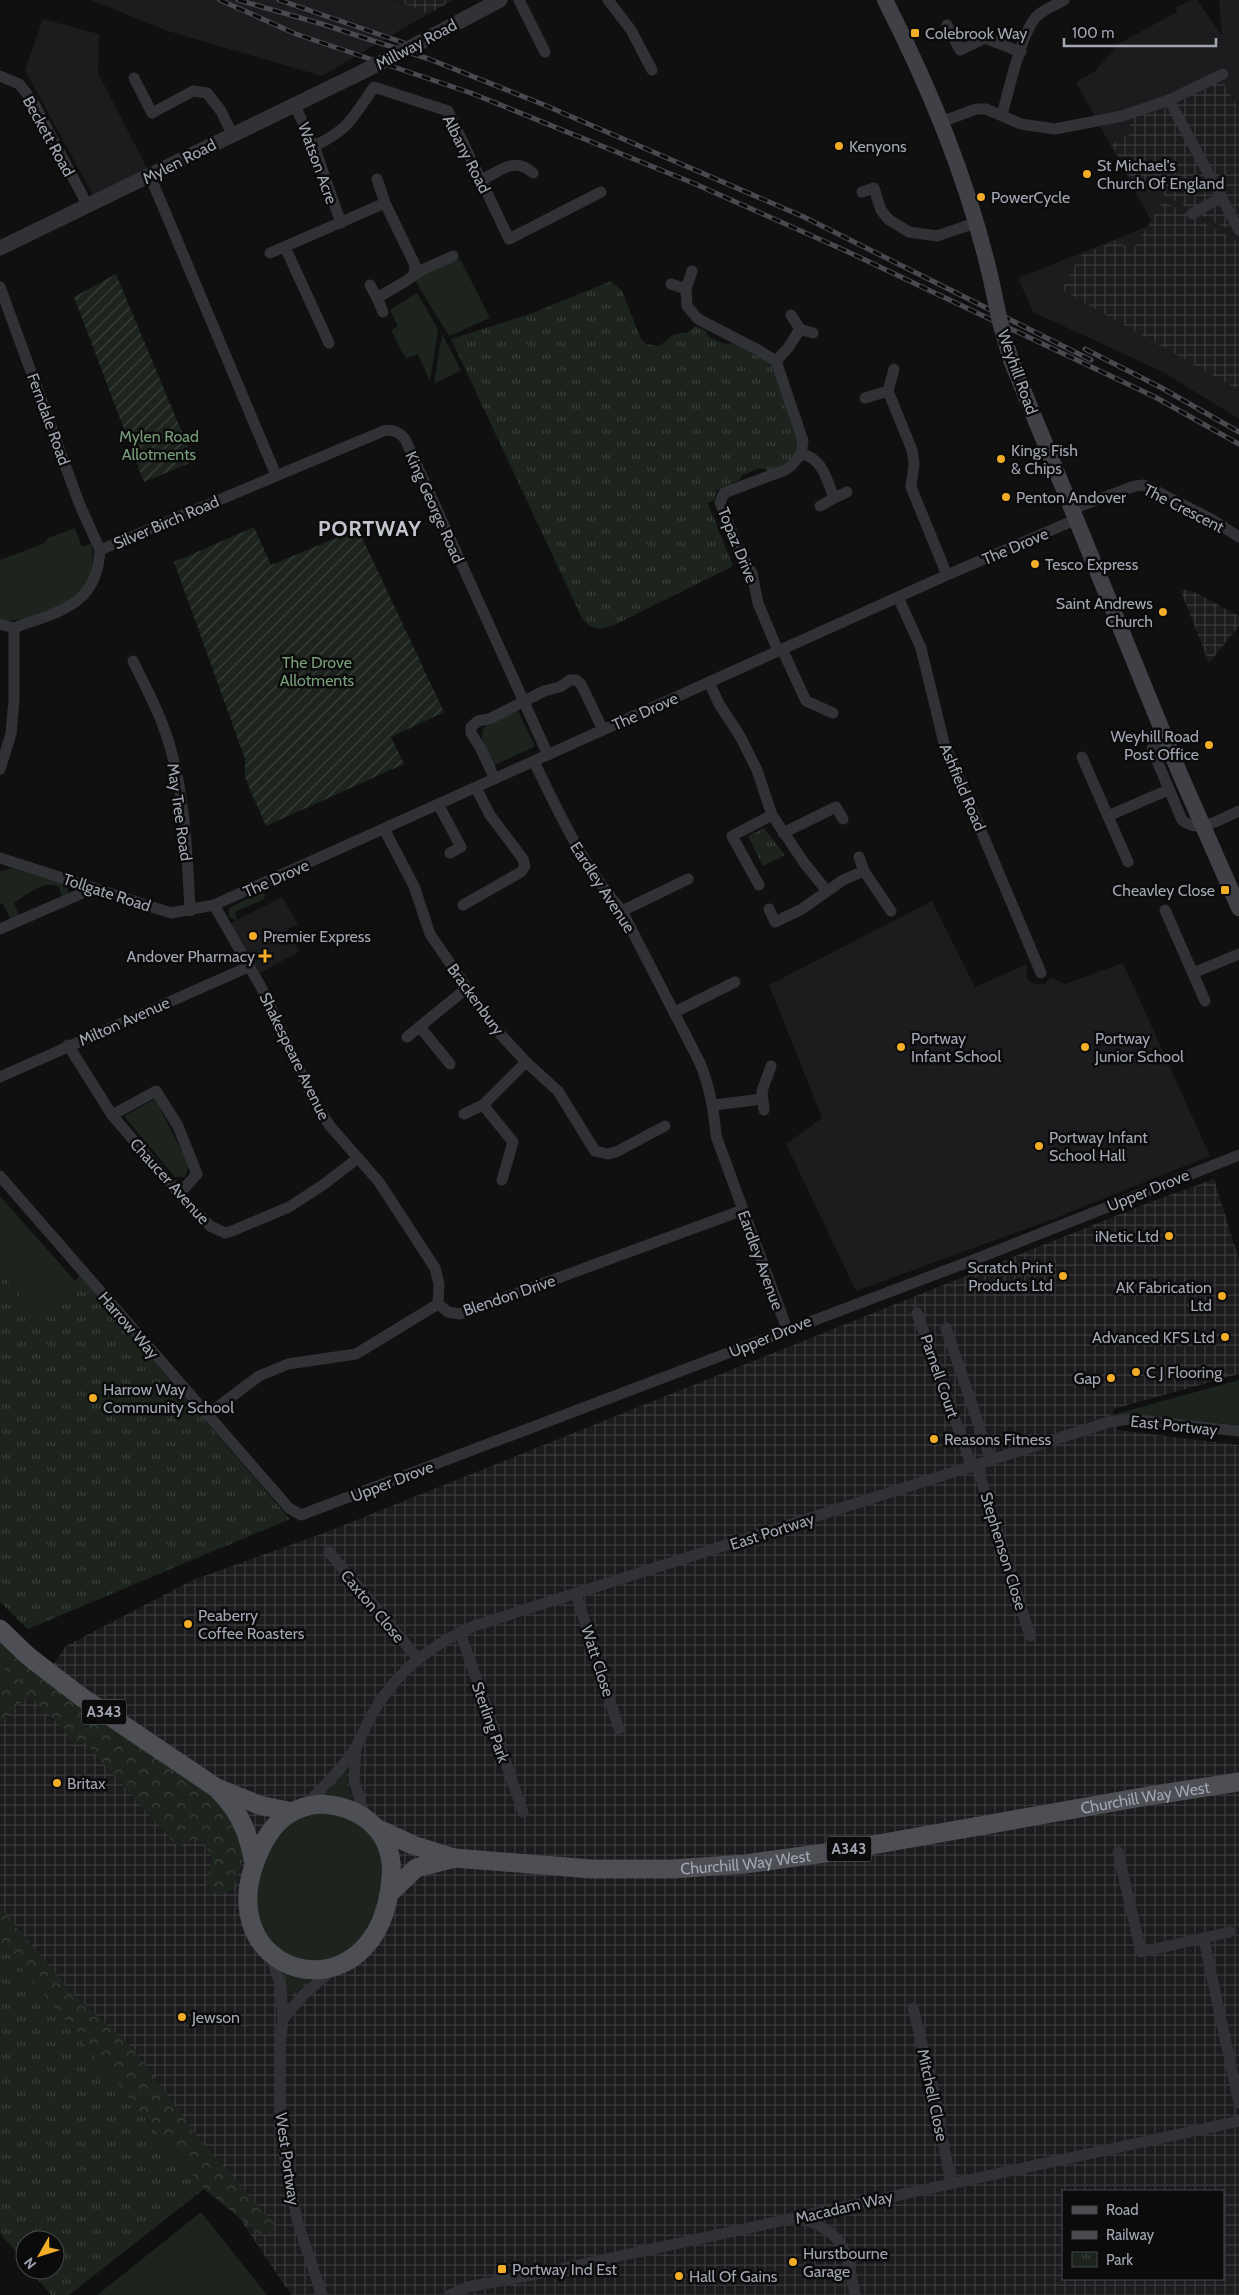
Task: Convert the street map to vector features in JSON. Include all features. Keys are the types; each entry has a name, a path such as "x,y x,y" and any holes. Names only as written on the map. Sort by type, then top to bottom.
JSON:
{"main road":[{"name":"Weyhill Road","path":"885,0 941,122 975,223 1011,360 1166,739 1239,908"},
{"name":"Churchill Way West","path":"0,1629 28,1656 80,1696 215,1787 259,1805 298,1809 333,1805 371,1822 413,1845 455,1858 592,1869 672,1869 746,1864 887,1843 1148,1796 1239,1782"},
{"name":"Churchill Way West","path":"215,1787 232,1805 240,1817 249,1839 254,1864"},
{"name":"Churchill Way West","path":"298,1809 270,1832 254,1864 249,1884 247,1911 256,1937 270,1953 285,1963 305,1969 338,1967 366,1947 378,1927 389,1894 391,1877 390,1856 371,1822"},
{"name":"Churchill Way West","path":"389,1894 416,1868 455,1858"}],"street":[{"name":"Millway Road","path":"358,74 500,0"},
{"path":"519,0 545,52"},
{"path":"608,0 630,30 652,70"},
{"path":"1002,115 1020,52 1032,22 1038,15 1068,0"},
{"path":"947,25 958,56 985,38 1020,52"},
{"name":"Mylen Road","path":"0,248 358,74"},
{"path":"941,122 976,109 986,109 1029,126 1056,129 1122,116 1169,100 1222,74"},
{"name":"Beckett Road","path":"0,76 19,84 32,100 88,206"},
{"path":"134,78 152,113 193,91 207,93 221,111 232,134"},
{"name":"Albany Road","path":"314,146 335,137 348,125 374,87 448,111 481,180 504,241 601,192"},
{"path":"1169,100 1239,230"},
{"name":"Watson Acre","path":"294,104 314,146 341,223"},
{"path":"481,180 514,164 526,167 533,174"},
{"path":"150,176 276,475"},
{"path":"377,179 414,265 414,274"},
{"path":"862,192 874,188 881,210 888,219 909,232 936,236 975,223"},
{"path":"1192,214 1222,196"},
{"name":"Watson Acre","path":"270,253 386,203"},
{"path":"285,246 329,343"},
{"path":"377,298 406,281 414,274 453,256"},
{"path":"692,271 686,289 687,306 698,319 776,361 803,441 801,454 809,455 816,460 834,498"},
{"path":"671,284 686,289"},
{"path":"370,285 383,312"},
{"name":"Ferndale Road","path":"0,287 80,503 100,550"},
{"path":"791,315 800,328 813,333"},
{"path":"776,361 788,348 800,328"},
{"path":"894,369 888,391 912,450 914,464 911,487 947,575"},
{"path":"866,398 888,391"},
{"name":"King George Road","path":"238,491 386,430 402,435 548,755"},
{"name":"Topaz Drive","path":"780,650 758,603 752,573 740,553 720,502 724,494 785,470 801,454"},
{"name":"The Crescent","path":"1074,514 1135,486 1144,485 1239,537"},
{"name":"Silver Birch Road","path":"14,628 69,606 84,595 90,588 97,571 100,550 238,491"},
{"path":"820,506 847,492"},
{"name":"The Drove","path":"214,905 947,575 1074,514"},
{"name":"Ashfield Road","path":"898,597 921,648 944,743 1040,973"},
{"path":"0,624 14,628 14,700 10,734 0,768"},
{"path":"780,650 806,701 832,713"},
{"name":"May Tree Road","path":"133,661 162,723 180,787 190,911"},
{"path":"494,779 480,746 471,733 470,727 478,721 489,719 544,692 555,689 570,680 576,680 581,684 603,730"},
{"path":"709,682 719,704 740,736 757,770 772,815 783,833 827,890"},
{"path":"1166,739 1153,746 1152,749 1182,820 1191,827 1203,827 1239,811"},
{"path":"1082,756 1128,862"},
{"name":"Eardley Avenue","path":"534,762 574,843 604,890 622,911 675,1012 709,1085 714,1105 716,1136 786,1329"},
{"path":"463,905 521,872 525,866 524,860 490,815 476,788"},
{"path":"1108,816 1168,790"},
{"path":"438,804 460,847 450,853"},
{"path":"783,833 839,804 843,819"},
{"path":"759,885 732,836 772,815"},
{"name":"Brackenbury","path":"384,829 414,886 430,934 493,1026 526,1062 558,1091 595,1151 608,1154 616,1152 665,1126"},
{"path":"859,857 864,871 891,910"},
{"name":"Tollgate Road","path":"0,858 171,913 190,911 214,905"},
{"path":"769,909 777,925 843,880 864,871"},
{"path":"622,911 688,879"},
{"path":"70,900 72,881"},
{"path":"0,929 94,888"},
{"name":"Shakespeare Avenue","path":"214,905 261,987 314,1101 330,1126 379,1182 435,1268 439,1284 438,1304"},
{"path":"1165,910 1205,1001"},
{"path":"1193,973 1239,954"},
{"name":"Milton Avenue","path":"0,1077 68,1045 248,967"},
{"path":"675,1012 735,982"},
{"path":"407,1037 467,988"},
{"path":"420,1026 450,1064"},
{"name":"Chaucer Avenue","path":"68,1045 112,1115 179,1194 210,1226 224,1233 289,1207 323,1186 358,1158"},
{"path":"464,1114 483,1105 526,1062"},
{"path":"714,1105 763,1105 762,1091 771,1066"},
{"path":"112,1115 156,1091 178,1126 197,1174 179,1194"},
{"path":"483,1105 513,1142 502,1180"},
{"name":"Upper Drove","path":"301,1515 786,1329 976,1259 1239,1155"},
{"name":"Harrow Way","path":"0,1176 289,1508 301,1515"},
{"name":"Blendon Drive","path":"207,1415 258,1376 288,1364 356,1354 438,1304 448,1312 460,1314 743,1210"},
{"name":"Parnell Court","path":"918,1314 974,1467"},
{"path":"946,1328 991,1461"},
{"name":"East Portway","path":"298,1809 332,1778 357,1745 384,1696 418,1659 436,1644 460,1632 1120,1420 1130,1419 1239,1431"},
{"name":"Stephenson Close","path":"974,1467 1030,1636"},
{"name":"Caxton Close","path":"329,1552 418,1659"},
{"name":"Watt Close","path":"576,1594 619,1729"},
{"name":"Sterling Park","path":"460,1632 523,1812"},
{"path":"357,1745 354,1780 371,1822"},
{"path":"1118,1852 1141,1952 1204,1940 1230,1932"},
{"path":"1204,1940 1239,2103"},
{"name":"West Portway","path":"270,1953 281,1987 283,2018 279,2065 285,2162 298,2223 322,2295"},
{"path":"283,2018 300,1998 338,1967"},
{"name":"Mitchell Close","path":"913,2008 932,2084 951,2183"},
{"name":"Macadam Way","path":"450,2295 468,2287 537,2274 1239,2121"},
{"path":"796,2217 825,2227 840,2240 846,2255 855,2295"}],"shaded area":[{"path":"91,0 393,0 428,14 322,76 168,31"},
{"path":"395,0 453,0 428,14"},
{"path":"1192,0 1197,0 1222,36 1219,0 1239,0 1239,419 1163,372 1033,312 1018,278 1153,224 1076,82 1095,71 1120,43 1177,12 1176,7"},
{"path":"43,19 99,34 98,73 150,174 95,199 25,70"},
{"path":"1221,79 1239,109 1239,236 1128,175 1112,144 1134,132 1127,119 1172,106"},
{"path":"1163,201 1239,242 1239,390 1062,290 1080,256 1116,241 1133,250"},
{"path":"1180,589 1192,591 1239,616 1239,626 1209,663"},
{"path":"282,897 298,925 287,929 300,951 260,973 229,924"},
{"name":"Portway Infant School","path":"932,901 975,987 1027,964 1027,979 1031,983 1045,984 1050,977 1065,984 1123,963 1210,1156 1053,1219 856,1291 786,1144 822,1118 769,985"},
{"path":"1214,1179 1239,1260 1239,1374 1113,1409 1117,1430 1239,1445 1239,2295 291,2295 200,2159 0,1921 0,1715 39,1686 66,1646 193,1580 324,1533 1148,1203"}],"green space":[{"path":"460,259 490,318 449,336 416,282 422,274"},
{"name":"Mylen Road Allotments","path":"116,274 194,461 144,482 74,297"},
{"path":"611,281 622,291 641,339 646,344 658,346 673,335 686,333 696,326 706,331 709,337 725,344 732,343 767,361 776,372 799,438 797,452 789,463 769,471 760,468 741,476 740,480 717,490 714,500 708,503 733,566 614,625 595,628 584,621 581,616 451,339 530,314"},
{"path":"417,293 438,329 430,381 418,354 406,359 391,330 398,326 390,310"},
{"path":"442,334 461,370 434,384"},
{"name":"The Drove Allotments","path":"254,527 271,565 358,529 444,712 391,737 404,764 266,826 245,778 245,759 174,562"},
{"path":"75,528 82,547 91,544 93,553 91,570 85,586 66,603 26,618 16,620 0,619 0,560 45,543 48,538"},
{"path":"517,709 534,747 492,766 483,742 483,729 487,724"},
{"path":"764,828 785,855 763,866 748,836"},
{"path":"13,868 64,884 68,889 68,896 63,900 59,887 54,885 42,886 14,903 20,918 12,922 3,904 0,904 0,871"},
{"path":"261,892 265,894 263,900 235,912 236,920 229,917 229,908"},
{"path":"155,1099 189,1165 185,1177 175,1177 124,1116"},
{"path":"0,1196 75,1281 37,1315 0,1272"},
{"name":"Harrow Way Community School","path":"0,1272 37,1315 80,1276 290,1519 28,1629 0,1602"},
{"path":"1239,1380 1239,1425 1138,1415 1090,1421"},
{"path":"0,1639 17,1656 0,1675"},
{"path":"17,1656 174,1768 225,1807 241,1835 243,1859 233,1889 222,1894 212,1892 206,1884 212,1857 205,1845 195,1838 178,1847 82,1740 75,1745 48,1712 45,1714 31,1696 19,1704 0,1724 0,1675"},
{"path":"345,1769 348,1770 346,1782 353,1802 323,1796 337,1782"},
{"path":"323,1810 362,1823 382,1852 385,1865 374,1913 362,1939 332,1960 302,1962 269,1943 253,1904 266,1851 293,1819"},
{"path":"0,1907 71,1992 132,2047 199,2138 274,2224 274,2234 261,2235 204,2189 0,1942"},
{"path":"0,1942 204,2189 69,2295 51,2295 38,2280 65,2280 65,2230 15,2230 15,2251 0,2233"},
{"path":"282,1968 314,1976 289,1997 286,1978"},
{"path":"201,2212 267,2295 97,2295 111,2284"}],"railway":[{"path":"220,0 296,34 471,93 693,183 844,250 1155,397 1239,444"},
{"path":"238,0 322,24 429,59 542,104 804,217 1091,360"},
{"path":"279,0 413,46"},
{"path":"1085,349 1160,387 1239,432"}],"place":[{"name":"Colebrook Way","path":"915,33"},
{"name":"Kenyons","path":"839,146"},
{"name":"St Michael's Church Of England","path":"1087,174"},
{"name":"PowerCycle","path":"981,197"},
{"name":"Kings Fish & Chips","path":"1001,459"},
{"name":"Penton Andover","path":"1006,497"},
{"name":"Tesco Express","path":"1035,564"},
{"name":"Saint Andrews Church","path":"1163,612"},
{"name":"Weyhill Road Post Office","path":"1209,745"},
{"name":"Cheavley Close","path":"1225,890"},
{"name":"Premier Express","path":"253,936"},
{"name":"Andover Pharmacy","path":"265,956"},
{"name":"Portway Infant School","path":"901,1047"},
{"name":"Portway Junior School","path":"1085,1047"},
{"name":"Portway Infant School Hall","path":"1039,1146"},
{"name":"iNetic Ltd","path":"1169,1236"},
{"name":"Scratch Print Products Ltd","path":"1063,1276"},
{"name":"AK Fabrication Ltd","path":"1222,1296"},
{"name":"Advanced KFS Ltd","path":"1225,1337"},
{"name":"C J Flooring","path":"1136,1372"},
{"name":"Gap","path":"1111,1378"},
{"name":"Harrow Way Community School","path":"93,1398"},
{"name":"Reasons Fitness","path":"934,1439"},
{"name":"Peaberry Coffee Roasters","path":"188,1624"},
{"name":"Britax","path":"57,1783"},
{"name":"Jewson","path":"182,2017"},
{"name":"Hurstbourne Garage","path":"793,2262"},
{"name":"Portway Ind Est","path":"502,2269"},
{"name":"Hall Of Gains","path":"679,2276"}],"district":[{"name":"PORTWAY","path":"370,529"}]}
